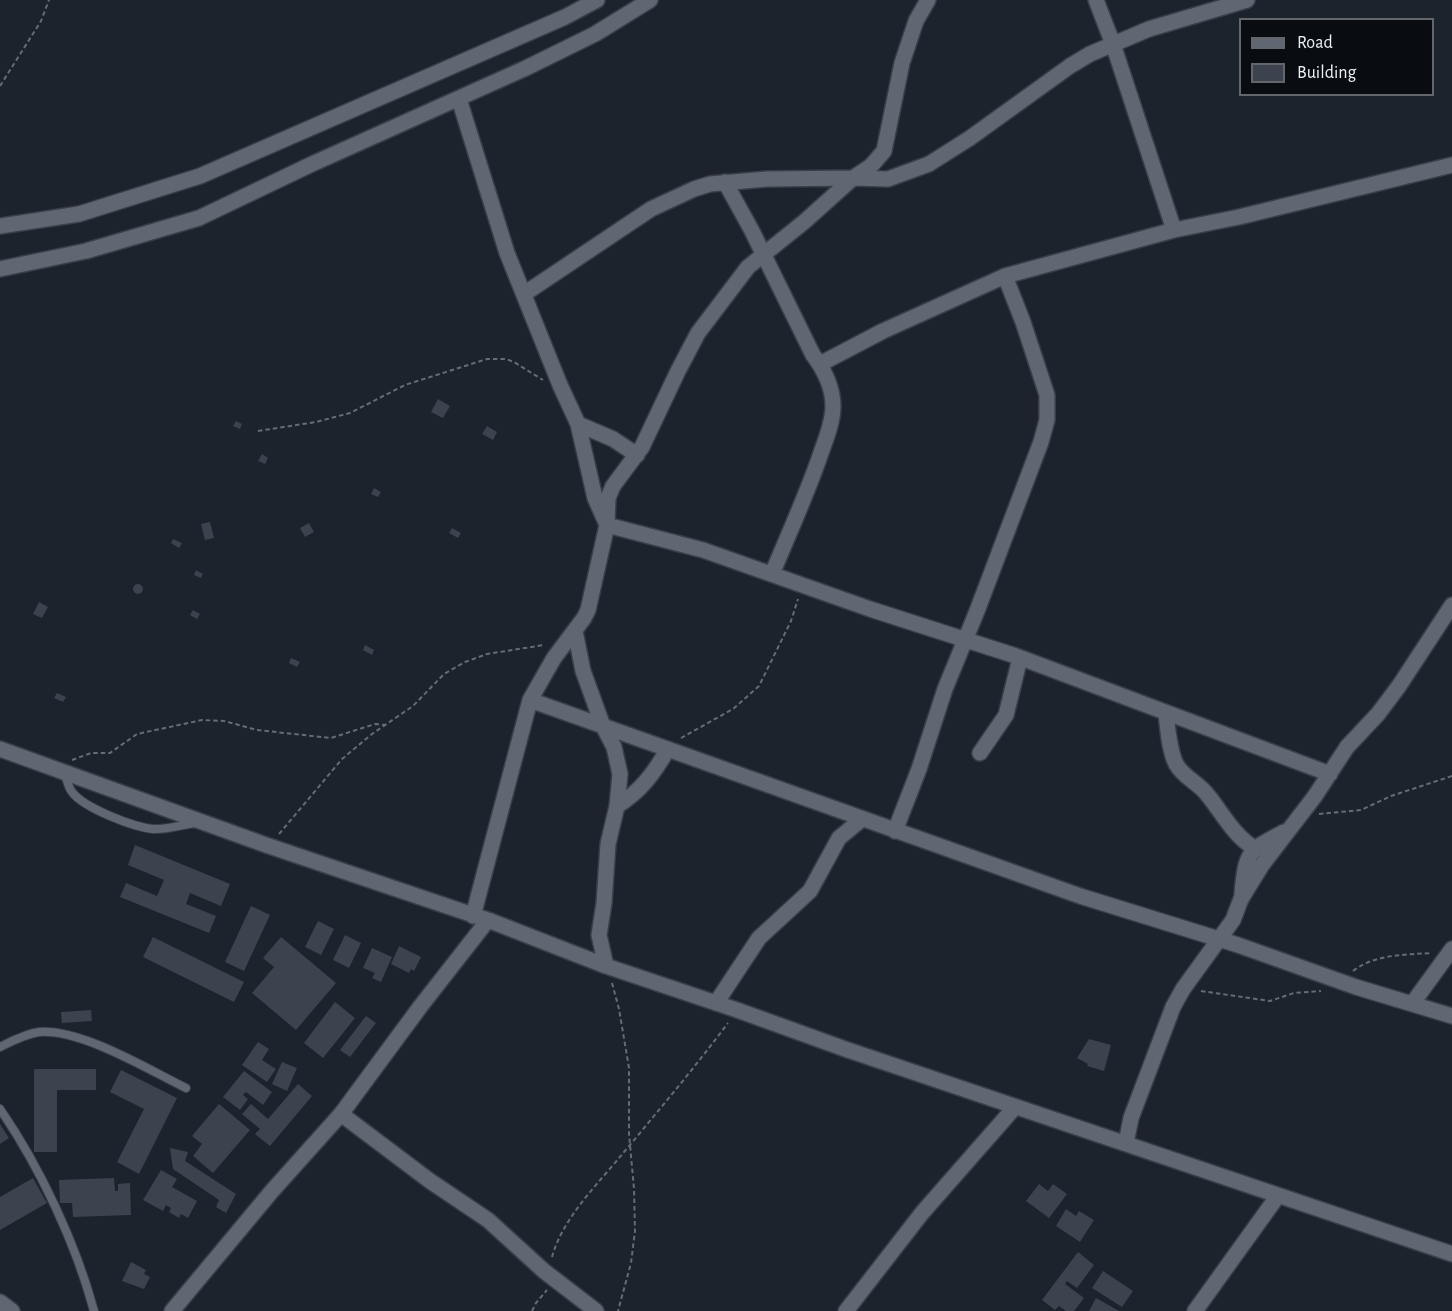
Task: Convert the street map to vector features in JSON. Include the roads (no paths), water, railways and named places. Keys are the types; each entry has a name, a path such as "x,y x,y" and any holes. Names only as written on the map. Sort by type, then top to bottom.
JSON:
{"street":[{"path":"0,226 79,214 200,176 565,17 597,0"},
{"path":"0,269 86,251 199,218 595,34 650,0"},
{"path":"172,1311 272,1191 341,1114 420,1007 481,918 530,700 554,658 584,618 591,601 607,525 608,498 651,431 698,333 748,267 853,178 871,166 884,150 903,63 916,21 928,0"},
{"path":"1096,0 1113,44 1174,230"},
{"path":"524,294 651,209 694,189 725,182 767,179 888,179 912,172 940,159 1090,54 1149,29 1247,0"},
{"path":"459,99 507,253 578,424 595,498 607,525"},
{"path":"820,364 884,331 1005,276 1174,230 1239,217 1452,165"},
{"path":"725,182 813,355 820,364 832,395 831,425 817,466 772,574"},
{"path":"895,831 919,769 945,689 983,595 1041,442 1047,420 1047,395 1005,276"},
{"path":"578,424 613,439 637,455"},
{"path":"607,525 703,550 1020,658 1330,774"},
{"path":"1241,898 1347,747 1378,714 1399,686 1452,605"},
{"path":"571,637 618,762 620,792 608,844 604,903 599,935 606,966"},
{"path":"980,753 1006,715 1020,658"},
{"path":"530,700 1069,893 1238,945 1342,982 1452,1016"},
{"path":"1166,714 1168,733 1177,764 1185,775 1206,792 1229,826 1254,848"},
{"path":"0,749 202,823 481,918 606,966 1126,1143 1277,1197 1358,1221 1452,1254"},
{"path":"617,806 637,793 648,781 668,749"},
{"path":"716,1003 759,938 810,891 839,838 862,819"},
{"path":"1126,1143 1135,1108 1173,1007 1183,989 1233,920 1241,898 1247,860 1254,848 1287,831"},
{"path":"1412,1004 1451,951"},
{"path":"846,1311 922,1213 1016,1107"},
{"path":"341,1114 488,1221 596,1311"},
{"path":"1195,1311 1277,1197"},
{"path":"0,1302 12,1311"}],"lane":[{"path":"62,773 78,798 131,824 154,829 202,823"},
{"path":"0,1047 39,1032 84,1038 186,1088"},
{"path":"0,1109 41,1180 68,1236 94,1311"}]}
